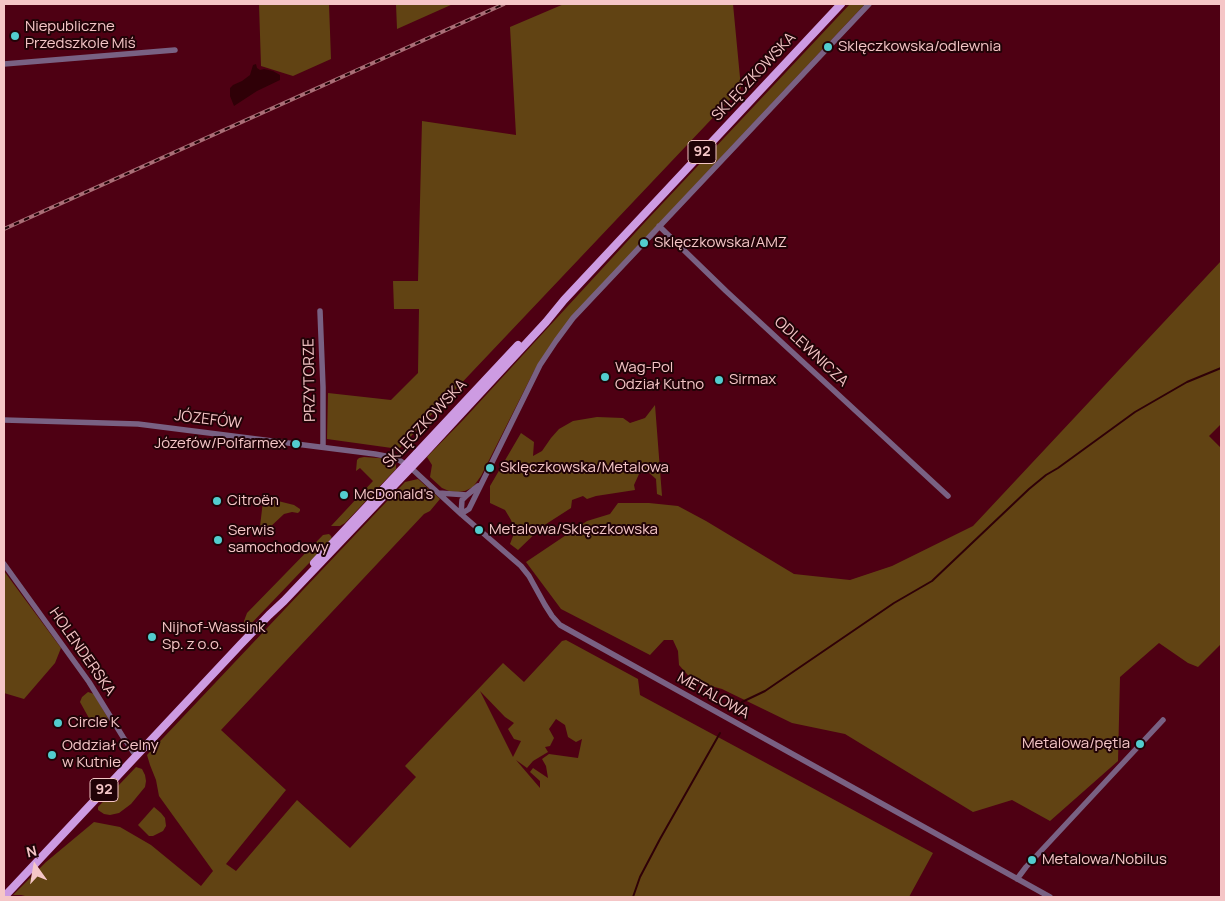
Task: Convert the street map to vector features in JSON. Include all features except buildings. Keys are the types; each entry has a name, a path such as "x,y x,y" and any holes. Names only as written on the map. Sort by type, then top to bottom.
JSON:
{"main road":[{"name":"SKLĘCZKOWSKA","path":"4,897 284,601 536,326 564,300 841,4"}],"street":[{"path":"461,514 469,509 540,365 574,318 870,4"},
{"path":"4,64 175,50"},
{"name":"ODLEWNICZA","path":"659,226 726,291 948,496"},
{"name":"PRZYTORZE","path":"320,311 323,447"},
{"name":"JÓZEFÓW","path":"5,420 138,424 375,454 396,458 408,466"},
{"name":"METALOWA","path":"408,466 521,566 529,576 552,616 560,625 1050,897"},
{"path":"461,514 462,500 480,486"},
{"path":"438,493 467,495"},
{"name":"HOLENDERSKA","path":"4,564 89,682 136,756"},
{"path":"1017,879 1026,866 1163,720"}],"shaded area":[{"path":"259,4 329,4 331,59 293,76 261,66"},
{"path":"396,4 453,4 397,29"},
{"path":"564,4 733,4 741,88 399,449 327,439 328,393 391,400 418,373 419,309 394,309 393,281 418,281 422,121 516,135 510,27"},
{"path":"850,4 865,4 571,317 534,371 481,476 473,487 458,492 442,488 430,477 432,465 427,457"},
{"path":"256,64 260,70 273,71 280,75 280,80 257,91 234,106 230,96 230,88 250,75 253,65"},
{"path":"1221,261 1221,424 1209,436 1221,448 1221,644 1198,667 1188,663 1159,643 1120,677 1118,761 1050,821 1012,800 973,812 845,734 792,723 722,689 693,681 679,665 678,651 673,640 664,640 650,655 561,609 526,562 587,521 610,514 618,503 649,503 678,506 794,574 850,580 892,566 973,526"},
{"path":"655,405 662,496 657,494 656,479 647,471 639,474 634,485 635,490 587,499 583,496 572,500 571,508 543,526 518,550 510,544 515,531 505,510 490,503 490,486 521,433 534,442 533,456 542,451 559,429 573,421 597,417 623,418 630,423 645,418"},
{"path":"364,457 392,459 396,469 345,523 340,526 331,526 373,481 360,468 356,471 357,460"},
{"path":"418,479 440,499 221,730 286,790 226,864 236,871 297,800 350,848 416,777 405,766 503,663 524,682 562,641 566,640 638,679 640,695 933,853 909,897 29,897 13,895 46,862 94,822 120,827 151,845 201,886 213,871 159,796 156,780 147,755 405,482","holes":["480,691 505,717 514,723 508,729 514,739 521,741 513,757","556,719 565,725 568,737 576,742 582,739 578,758 549,754 542,759 546,766 548,778 533,768 530,772 540,781 540,788 516,760 527,768 533,761 548,752 545,747 550,746 554,738 549,729"]},
{"path":"262,497 294,505 300,511 298,513 284,514 263,536 259,535 263,501 259,500"},
{"path":"329,534 332,539 248,627 245,626 244,621 247,613 323,535"},
{"path":"4,571 61,648 55,663 24,699 4,693"},
{"path":"88,692 94,694 109,720 108,724 96,724 90,720 80,702 82,697"},
{"path":"136,767 142,769 146,781 145,787 131,804 119,813 110,815 98,810 98,807"},
{"path":"154,807 165,818 166,826 163,831 149,836 138,825"}],"waterway":[{"path":"734,708 765,691 894,603 932,581 1029,489 1135,412 1187,382 1221,368"},
{"path":"633,897 640,877 660,839 720,733"}],"railway":[{"path":"4,229 504,4"}],"place":[{"name":"Niepubliczne Przedszkole Miś","path":"15,36"},
{"name":"Sklęczkowska/odlewnia","path":"828,47"},
{"name":"Sklęczkowska/AMZ","path":"644,243"},
{"name":"Wag-Pol Odział Kutno","path":"605,377"},
{"name":"Sirmax","path":"719,380"},
{"name":"Józefów/Polfarmex","path":"296,444"},
{"name":"Sklęczkowska/Metalowa","path":"490,468"},
{"name":"McDonald's","path":"344,495"},
{"name":"Citroën","path":"217,501"},
{"name":"Metalowa/Sklęczkowska","path":"479,530"},
{"name":"Serwis samochodowy","path":"218,540"},
{"name":"Nijhof-Wassink Sp. z o.o.","path":"152,637"},
{"name":"Circle K","path":"58,723"},
{"name":"Metalowa/pętla","path":"1140,744"},
{"name":"Oddział Celny w Kutnie","path":"52,755"},
{"name":"Metalowa/Nobilus","path":"1032,860"}]}
